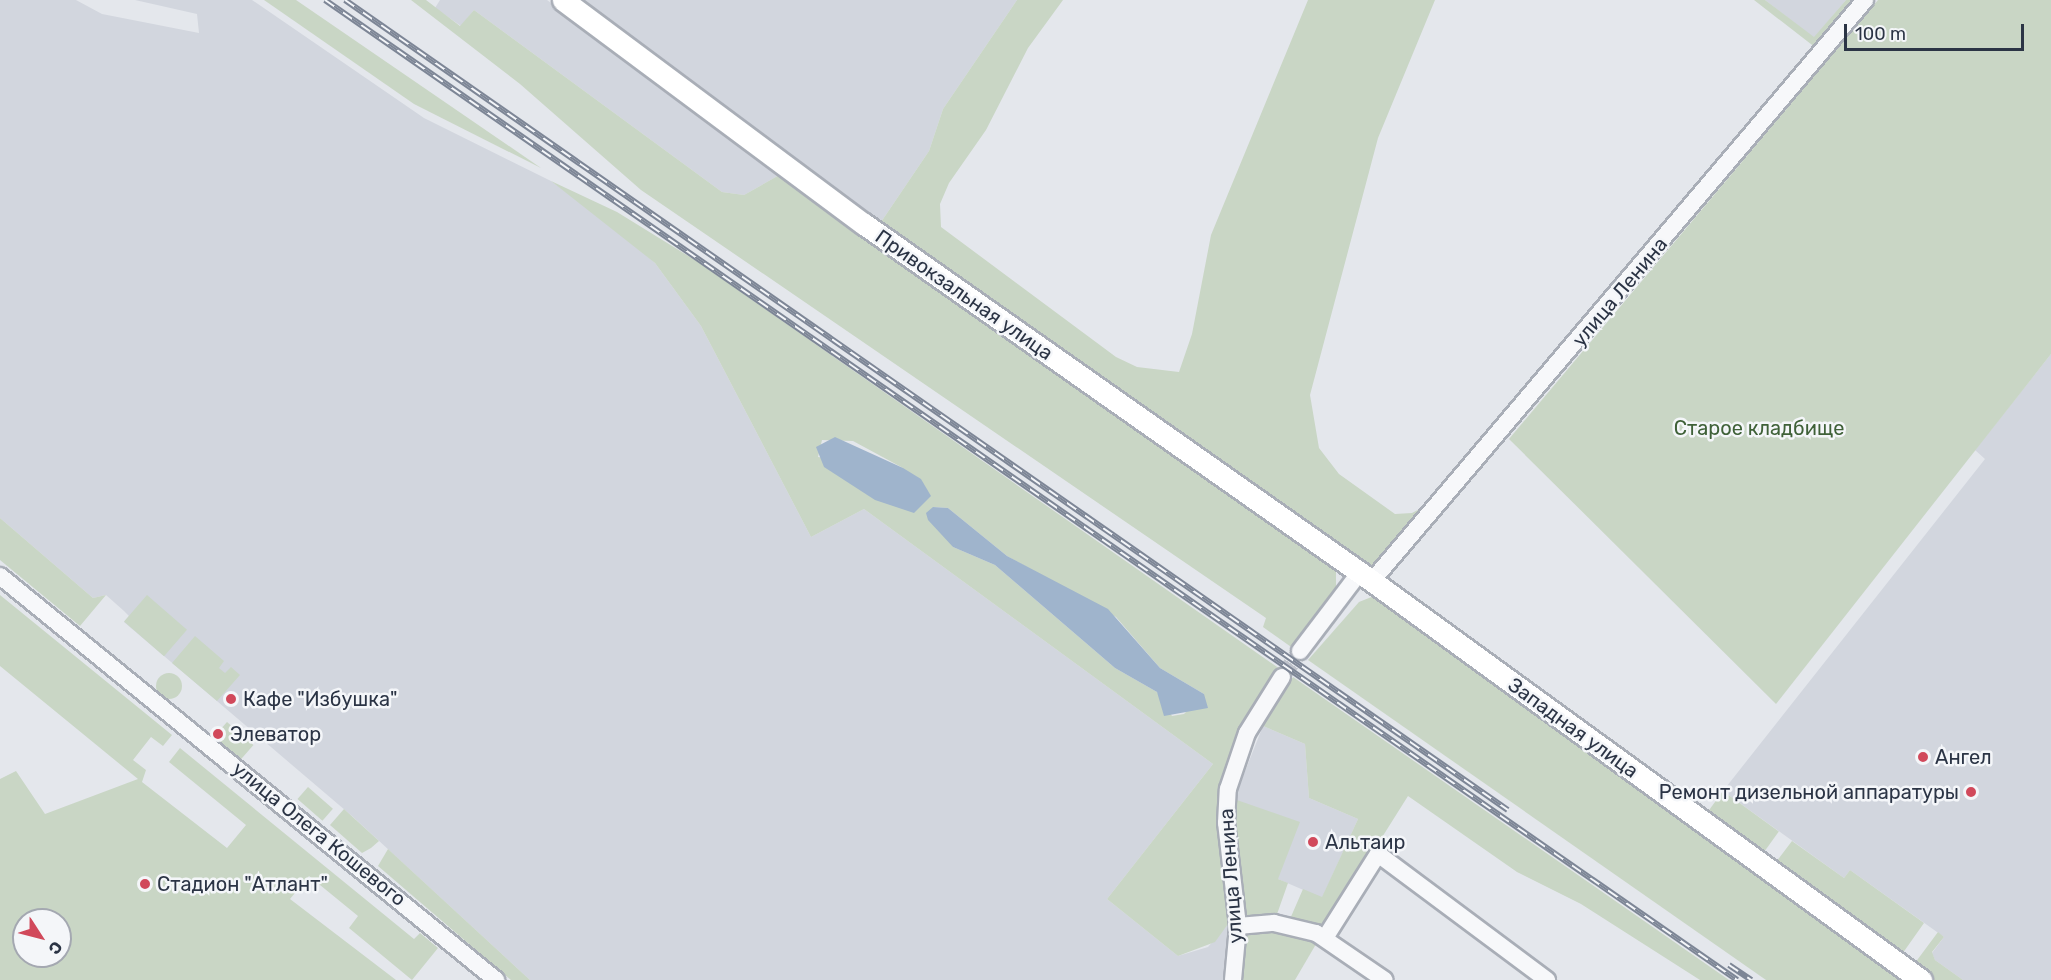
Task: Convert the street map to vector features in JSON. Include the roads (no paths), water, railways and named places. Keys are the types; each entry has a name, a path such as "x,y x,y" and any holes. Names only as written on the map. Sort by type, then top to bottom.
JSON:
{"main road":[{"name":"Привокзальная улица","path":"563,0 873,231 1366,577"},
{"name":"Западная улица","path":"1366,577 1921,980"}],"street":[{"name":"улица Ленина","path":"1300,651 1865,0"},
{"name":"улица Олега Кошевого","path":"0,576 496,980"},
{"name":"улица Ленина","path":"1233,980 1239,926 1226,823 1228,789 1247,734 1282,677"},
{"path":"1325,938 1378,854 1547,980"},
{"path":"1239,926 1274,923 1325,938 1385,980"}],"water":[{"path":"835,437 903,468 921,479 931,496 914,513 875,500 824,467 816,447"},
{"path":"933,507 948,508 1007,556 1108,609 1160,668 1204,694 1208,708 1164,716 1157,692 1115,668 995,565 953,547 928,520 926,513"}],"tunnel":[{"path":"1282,677 1300,651"}],"railway":[{"path":"325,0 1737,980"},
{"path":"345,0 1508,810"},
{"path":"1729,965 1751,980"}],"place":[{"name":"Кафе \"Избушка\"","path":"231,699"},
{"name":"Элеватор","path":"218,734"},
{"name":"Ангел","path":"1923,757"},
{"name":"Ремонт дизельной аппаратуры","path":"1971,792"},
{"name":"Альтаир","path":"1313,842"},
{"name":"Стадион \"Атлант\"","path":"145,884"}],"park label":[{"name":"Старое кладбище","path":"1759,428"}]}
